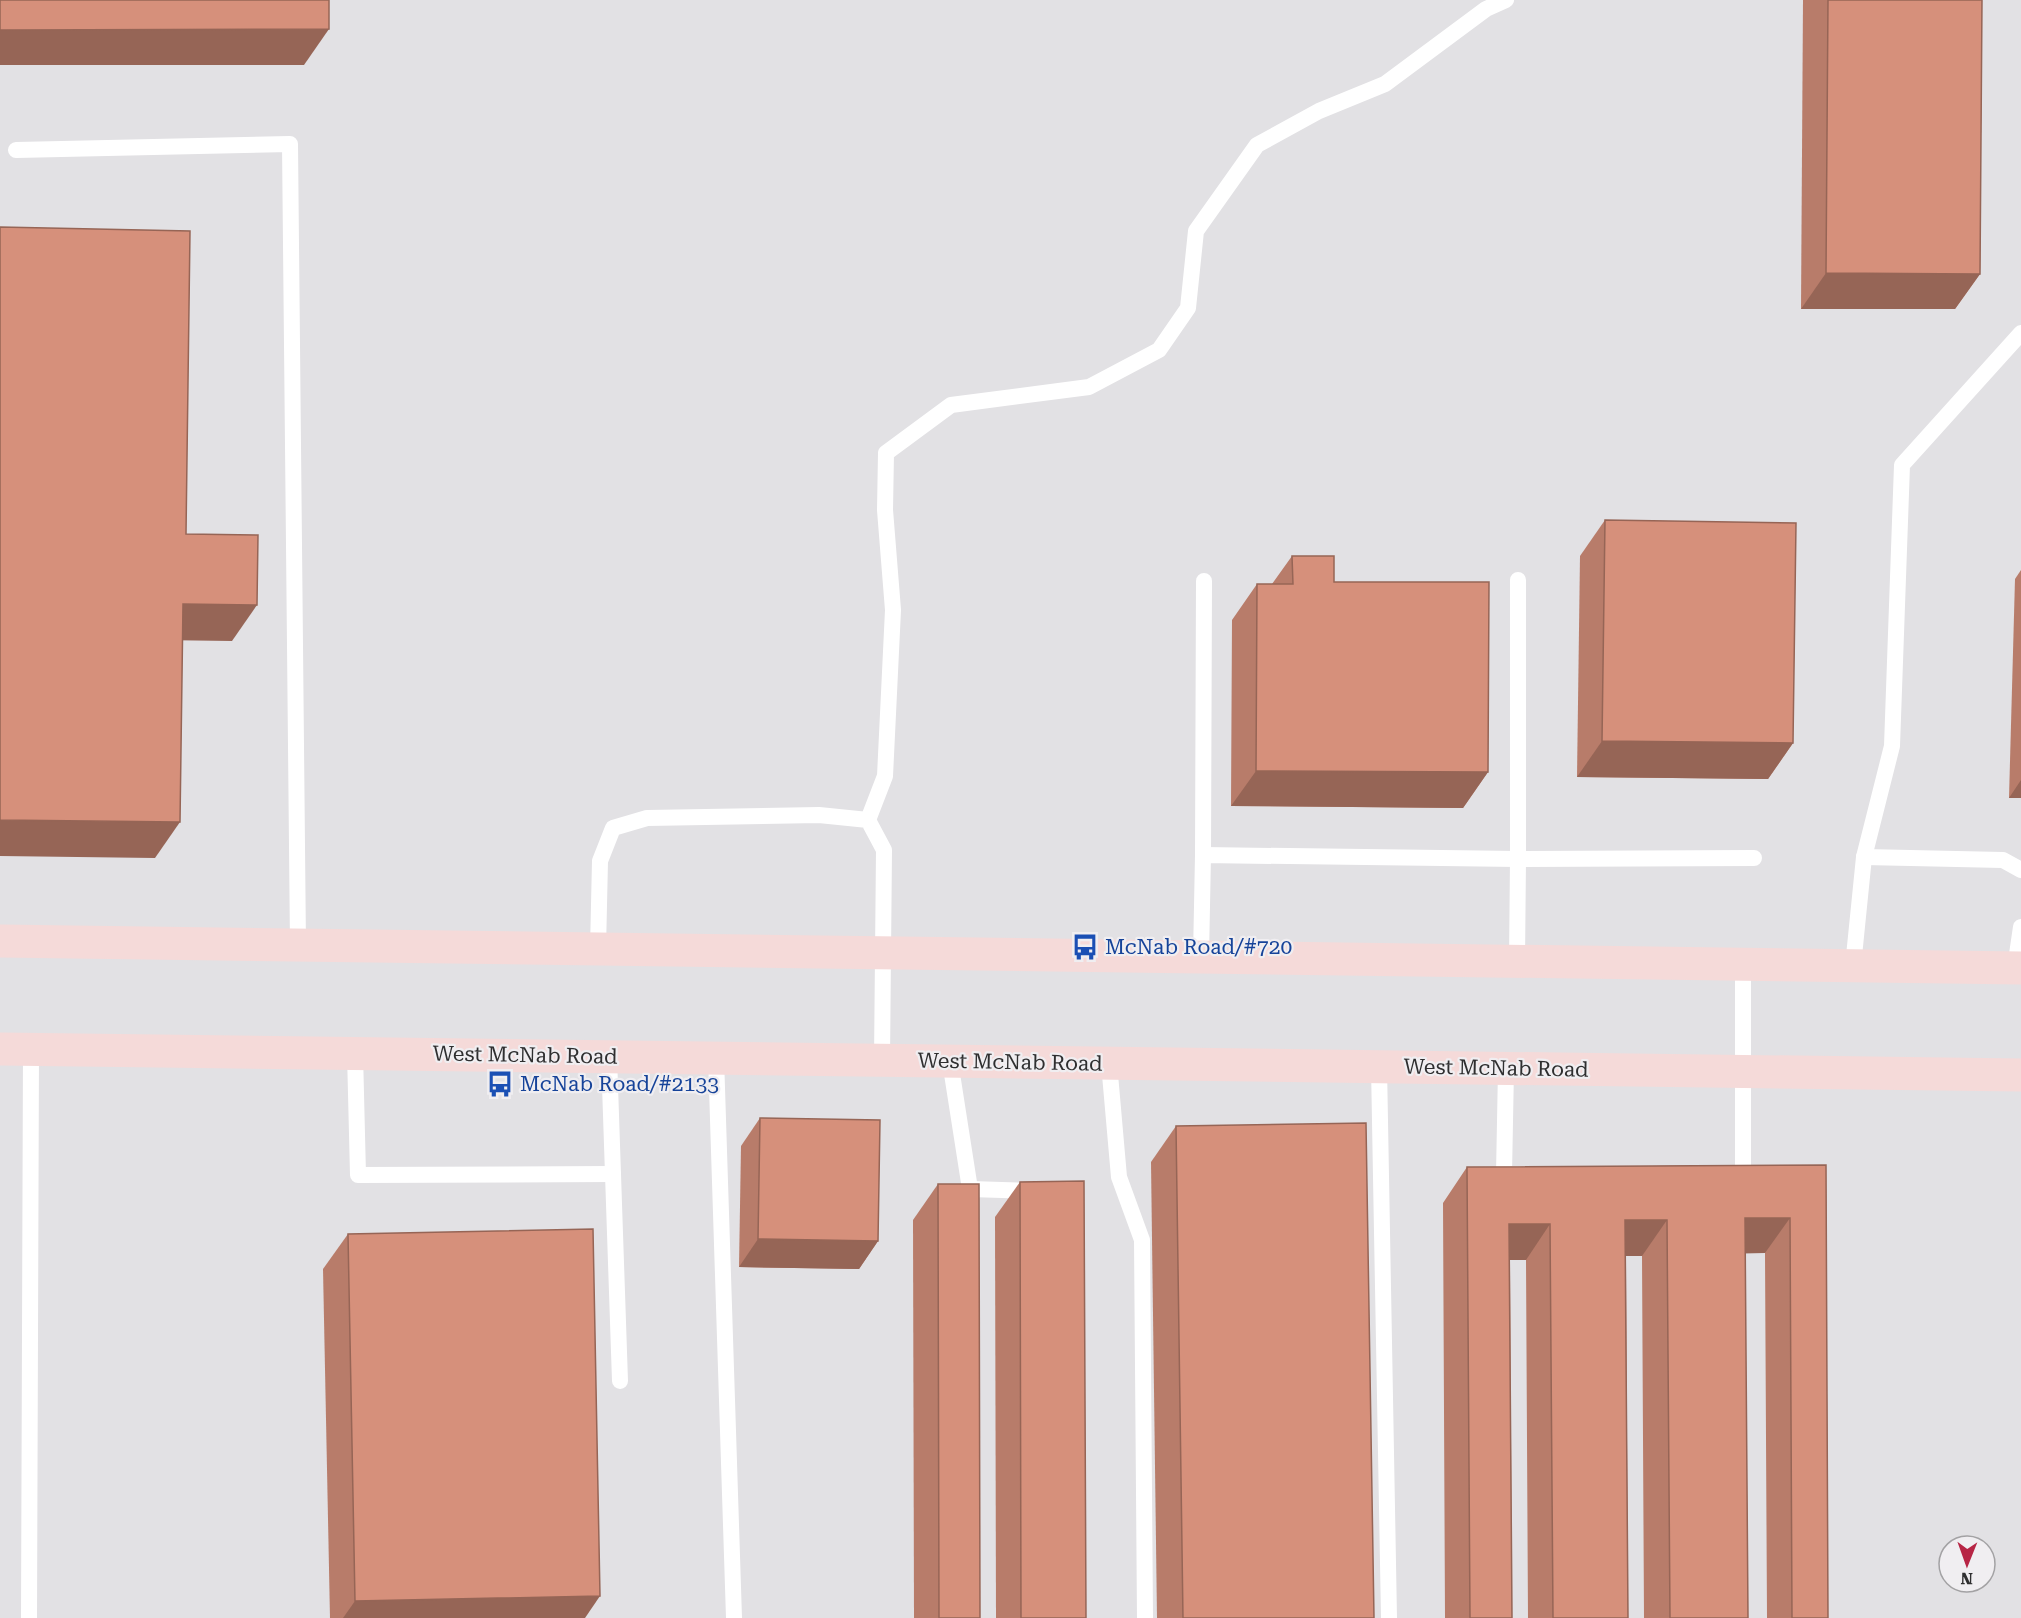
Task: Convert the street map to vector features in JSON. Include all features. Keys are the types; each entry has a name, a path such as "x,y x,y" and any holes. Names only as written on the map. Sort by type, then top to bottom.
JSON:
{"main road":[{"path":"0,941 2018,968"},
{"name":"West McNab Road","path":"16,1049 2021,1075"}],"lane":[{"path":"882,1060 884,850 868,820 885,776 893,610 885,510 886,453 951,405 1089,387 1159,350 1188,308 1196,231 1257,145 1319,111 1385,84 1486,9 1506,0"},
{"path":"16,150 290,144 298,946"},
{"path":"1853,966 1864,857 1892,746 1902,465 2021,333"},
{"path":"1517,961 1518,580"},
{"path":"1201,957 1204,581"},
{"path":"598,950 600,861 613,828 647,818 819,815 868,820"},
{"path":"1203,855 1518,860 1754,858"},
{"path":"1864,857 2003,861 2021,870"},
{"path":"2018,968 2021,927"},
{"path":"1719,1175 1743,1175 1743,965"},
{"path":"16,1049 29,1618"},
{"path":"355,1053 358,1175 613,1174"},
{"path":"609,1056 620,1381"},
{"path":"716,1058 734,1618"},
{"path":"950,1061 970,1189 970,1225"},
{"path":"1109,1063 1119,1177 1142,1240 1145,1618"},
{"path":"1379,1066 1389,1618"},
{"path":"1506,1069 1504,1174 1540,1174"},
{"path":"970,1189 1054,1191"}],"building":[{"path":"0,0 329,0 329,29 0,30"},
{"path":"1828,0 1982,0 1980,274 1826,273"},
{"path":"0,227 190,231 186,534 258,535 257,605 183,604 180,822 0,820"},
{"path":"1605,520 1796,523 1793,743 1602,741"},
{"path":"1292,556 1334,556 1334,582 1489,582 1488,772 1256,771 1257,584 1293,584"},
{"path":"760,1118 880,1120 878,1241 758,1239"},
{"path":"1366,1123 1374,1618 1183,1618 1176,1126"},
{"path":"1826,1165 1828,1618 1792,1618 1790,1218 1745,1218 1748,1618 1670,1618 1667,1220 1625,1220 1628,1618 1553,1618 1550,1224 1509,1224 1512,1618 1470,1618 1467,1167"},
{"path":"1084,1181 1086,1618 1021,1618 1020,1182"},
{"path":"938,1184 979,1184 980,1618 939,1618"},
{"path":"593,1229 600,1596 355,1601 348,1234"}],"place":[{"name":"McNab Road/#720","path":"1085,947"},
{"name":"McNab Road/#2133","path":"500,1084"}]}
